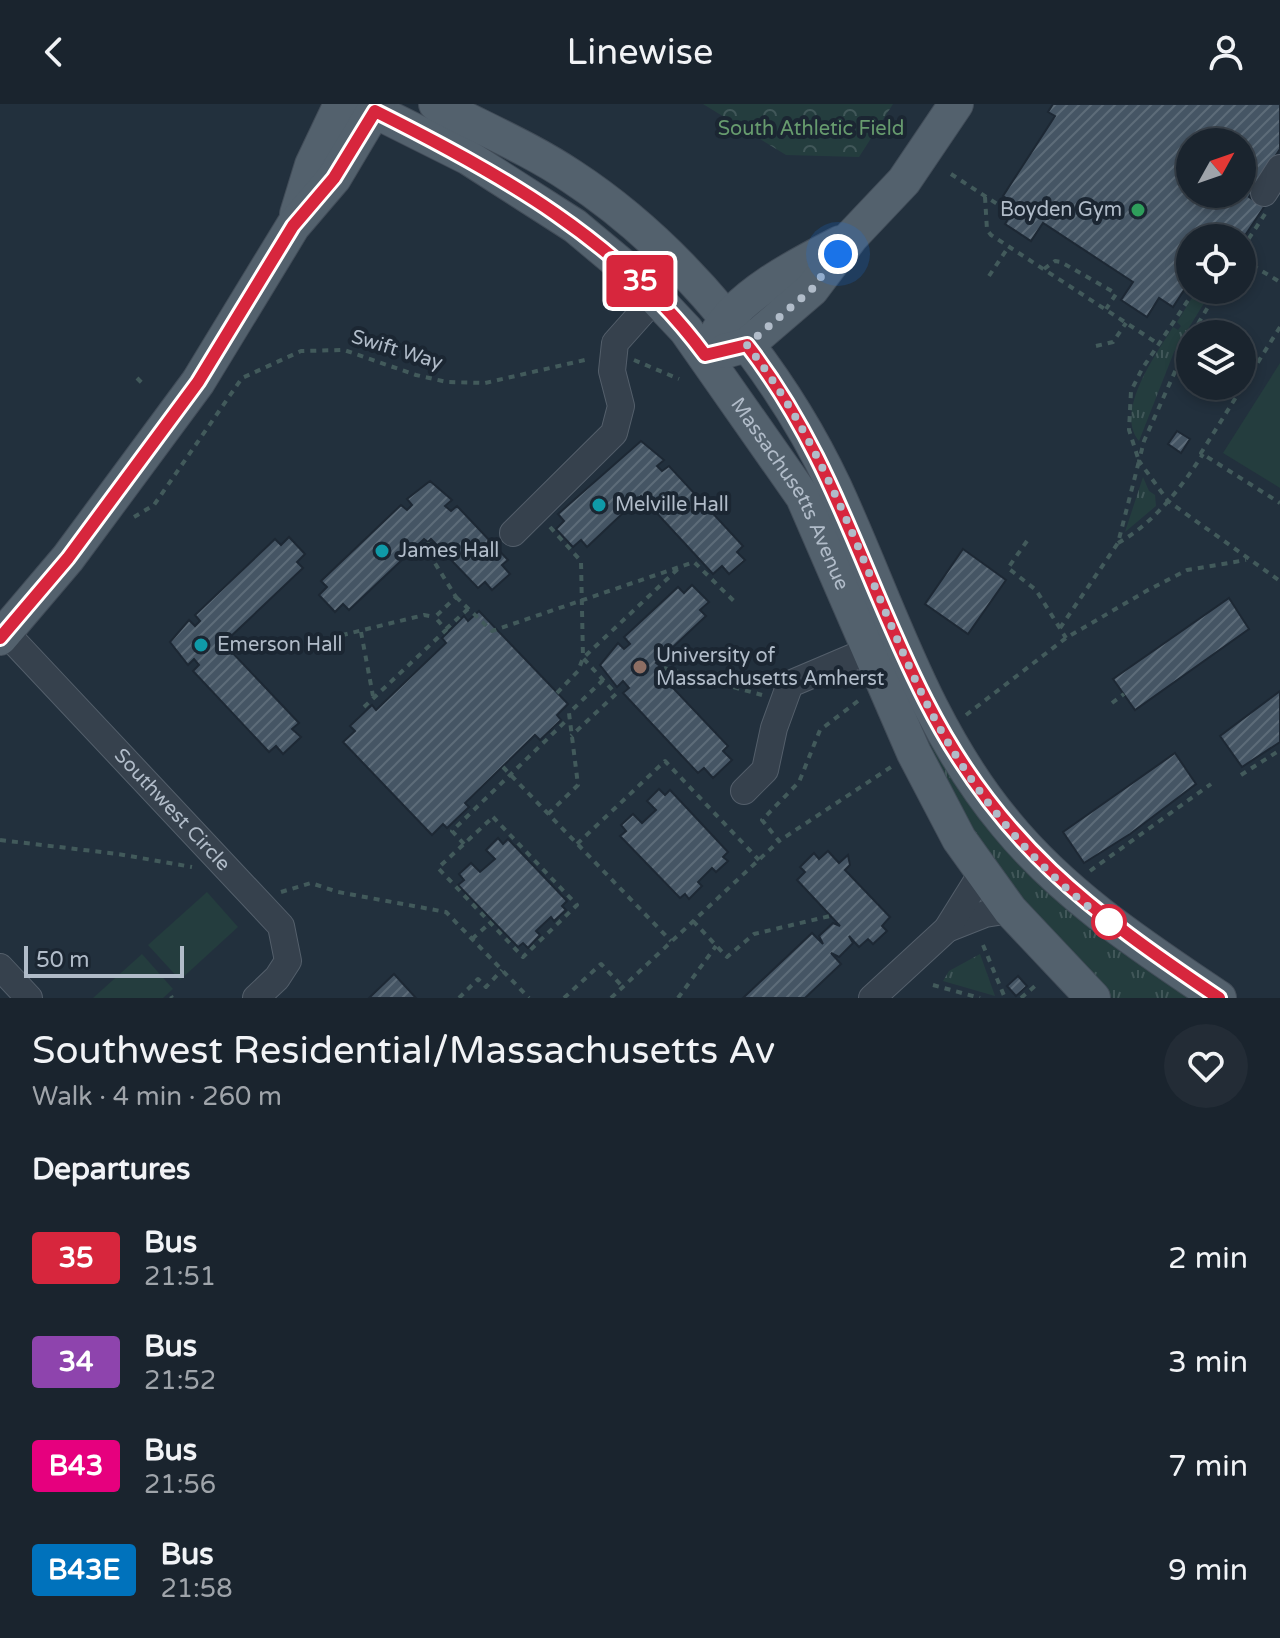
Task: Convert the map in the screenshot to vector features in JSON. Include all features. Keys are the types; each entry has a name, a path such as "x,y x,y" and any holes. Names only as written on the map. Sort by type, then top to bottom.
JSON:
{"main road":[{"path":"293,226 312,165 341,104"},
{"name":"Massachusetts Avenue","path":"436,104 574,178 632,224 725,318 784,396 820,458 926,702 959,760 996,812 1024,845 1100,916 1219,998"},
{"path":"705,355 747,345 812,289 851,237 904,181 956,104"},
{"path":"2,635 68,558 198,382 293,226 334,178 371,106"},
{"name":"Massachusetts Avenue","path":"371,106 469,158 595,241 656,297 705,355 803,497 929,785 982,873 1010,910 1093,998"},
{"path":"705,355 725,318 793,268 851,237"}],"street":[{"path":"1268,198 1280,168"},
{"path":"513,533 614,433 621,406 612,371 615,343 656,297"},
{"name":"Southwest Circle","path":"2,635 281,926 288,961 277,978 256,998"},
{"path":"744,791 765,770 790,684 870,650"},
{"path":"872,998 897,986 947,929 982,873"},
{"path":"947,929 985,914 1010,910"},
{"path":"0,967 29,998"}],"path":[{"path":"951,174 1011,213"},
{"path":"985,197 987,230 1158,344"},
{"path":"1255,224 1268,198"},
{"path":"989,276 1009,246"},
{"path":"1044,269 1055,261 1061,262 1110,290 1116,294 1106,309"},
{"path":"1256,267 1280,282"},
{"path":"1185,304 1137,379 1129,403 1129,430 1139,461 1168,501 1246,560 1280,581"},
{"path":"1096,346 1113,342 1126,323"},
{"path":"1118,543 1130,536 1185,484 1280,327"},
{"name":"Swift Way","path":"154,505 242,378 301,351 344,350 416,375 447,382 485,383 594,358"},
{"path":"621,358 642,362 679,379"},
{"path":"1060,628 1118,543 1144,441 1176,370"},
{"path":"137,378 144,385"},
{"path":"1203,454 1280,503"},
{"path":"555,532 581,561 583,598 583,658 578,671 557,693"},
{"path":"1027,541 1008,568 1036,590 1066,638"},
{"path":"428,542 428,552 456,597 492,631 694,562 737,604"},
{"path":"964,716 1066,638 1170,577 1187,570 1246,560"},
{"path":"583,658 683,564"},
{"path":"435,617 456,597"},
{"path":"364,707 468,609"},
{"path":"235,644 302,645 424,615 435,617 446,630"},
{"path":"361,632 374,698"},
{"path":"571,736 616,694 583,658"},
{"path":"664,668 784,700"},
{"path":"548,814 578,785 569,713 603,679"},
{"path":"1112,703 1124,694"},
{"path":"779,841 762,820 799,782 820,730 837,713 858,701"},
{"path":"464,844 452,831 569,718"},
{"path":"1241,775 1280,750"},
{"path":"577,844 665,761 759,860"},
{"path":"503,767 671,941"},
{"path":"611,998 779,841 891,767"},
{"path":"1085,875 1211,784"},
{"path":"493,817 577,905 523,957 438,868 464,844 493,817"},
{"path":"446,912 527,997"},
{"path":"693,921 727,957 754,934 830,916"},
{"path":"472,939 490,923"},
{"path":"983,945 1005,998"},
{"path":"678,998 716,946"},
{"path":"564,998 601,964 623,987"},
{"path":"459,998 478,979 486,987 502,970"},
{"path":"933,985 980,998"},
{"path":"1021,998 1035,986"}],"green space":[{"name":"South Athletic Field","path":"703,104 893,104 859,157 786,155"},
{"path":"1188,304 1203,304 1194,320 1178,320"},
{"path":"1173,327 1176,329 1176,349 1139,441 1133,429 1135,399 1141,382"},
{"path":"1280,363 1280,488 1223,453"},
{"path":"1143,477 1149,491 1155,495 1156,506 1125,532"},
{"path":"922,727 1199,998 1112,998 1060,946 1014,889 973,829 925,740"},
{"path":"207,892 238,927 180,980 148,945"},
{"path":"142,954 173,989 163,998 93,998"},
{"path":"980,954 995,996 943,981 949,971"}],"building":[{"name":"Boyden Gym","path":"1053,104 1280,104 1280,149 1256,186 1256,128 1176,128 1176,208 1256,208 1256,202 1264,207 1253,224 1176,224 1176,302 1173,307 1159,298 1147,317 1121,300 1133,282 1043,223 1031,241 1005,224 1017,205 1003,196 1055,116 1048,112"},
{"path":"1177,431 1190,439 1181,453 1168,444"},
{"name":"Melville Hall","path":"641,441 664,460 657,466 662,471 669,466 743,546 737,552 745,560 729,574 722,566 713,574 641,496 587,547 581,540 573,547 556,529 564,521 558,514"},
{"name":"James Hall","path":"430,481 452,500 445,506 451,511 457,506 508,560 502,565 510,574 492,590 485,582 478,588 431,539 428,542 424,539 349,610 343,604 335,612 319,595 327,587 321,581 401,505 407,510 412,505 407,499"},
{"name":"Emerson Hall","path":"289,537 305,554 297,562 303,568 227,640 231,643 227,647 299,723 292,729 301,737 283,754 276,746 269,752 193,671 199,665 194,659 188,665 170,642 189,620 195,626 200,621 195,615 275,539 281,545"},
{"path":"963,549 1006,580 968,634 925,604"},
{"path":"692,585 709,602 700,610 706,616 656,663 660,666 656,670 728,746 723,751 732,760 713,778 704,768 698,773 623,693 629,688 623,681 617,687 600,665 618,643 624,649 630,644 624,637 678,587 684,593"},
{"path":"1229,598 1249,629 1135,710 1113,679"},
{"path":"479,611 568,704 557,715 561,720 540,740 535,735 465,803 469,807 447,828 443,824 432,835 343,742 355,731 350,726 372,705 376,710 446,643 442,638 464,616 468,621"},
{"path":"1280,691 1280,742 1242,767 1220,736"},
{"path":"1175,753 1196,784 1130,834 1084,863 1063,832"},
{"path":"659,789 665,795 670,790 728,852 723,857 728,861 716,872 712,868 698,882 702,886 689,899 685,894 680,898 620,836 626,831 621,825 633,814 642,823 656,810 647,801"},
{"path":"498,838 503,844 508,839 567,901 562,906 566,910 554,921 551,917 536,931 540,935 528,948 523,943 518,947 458,885 464,880 459,874 471,863 480,872 495,859 486,850"},
{"path":"828,851 839,863 848,855 850,865 845,870 890,917 882,926 887,931 873,944 868,939 859,947 849,936 853,943 839,957 831,953 841,964 805,998 743,998 812,933 823,944 819,936 833,923 840,926 797,880 805,872 800,867 814,853 819,859"},
{"path":"394,974 416,998 369,998"},
{"path":"1018,976 1027,986 1016,996 1007,986"}],"bus line":[{"name":"35","path":"0,638 68,558 198,382 293,226 334,178 375,111 469,158 575,226 617,259 656,297 705,355 747,345 784,396 820,458 926,702 959,760 1004,823 1100,916 1219,998"}],"place":[{"name":"Boyden Gym","path":"1138,210"},
{"name":"Melville Hall","path":"599,505"},
{"name":"James Hall","path":"382,551"},
{"name":"Emerson Hall","path":"201,645"},
{"name":"University of Massachusetts Amherst","path":"640,667"}],"route":[{"path":"838,254 812,289 747,345 784,396 820,458 913,674 959,760 1004,823 1024,845 1109,922"}]}
